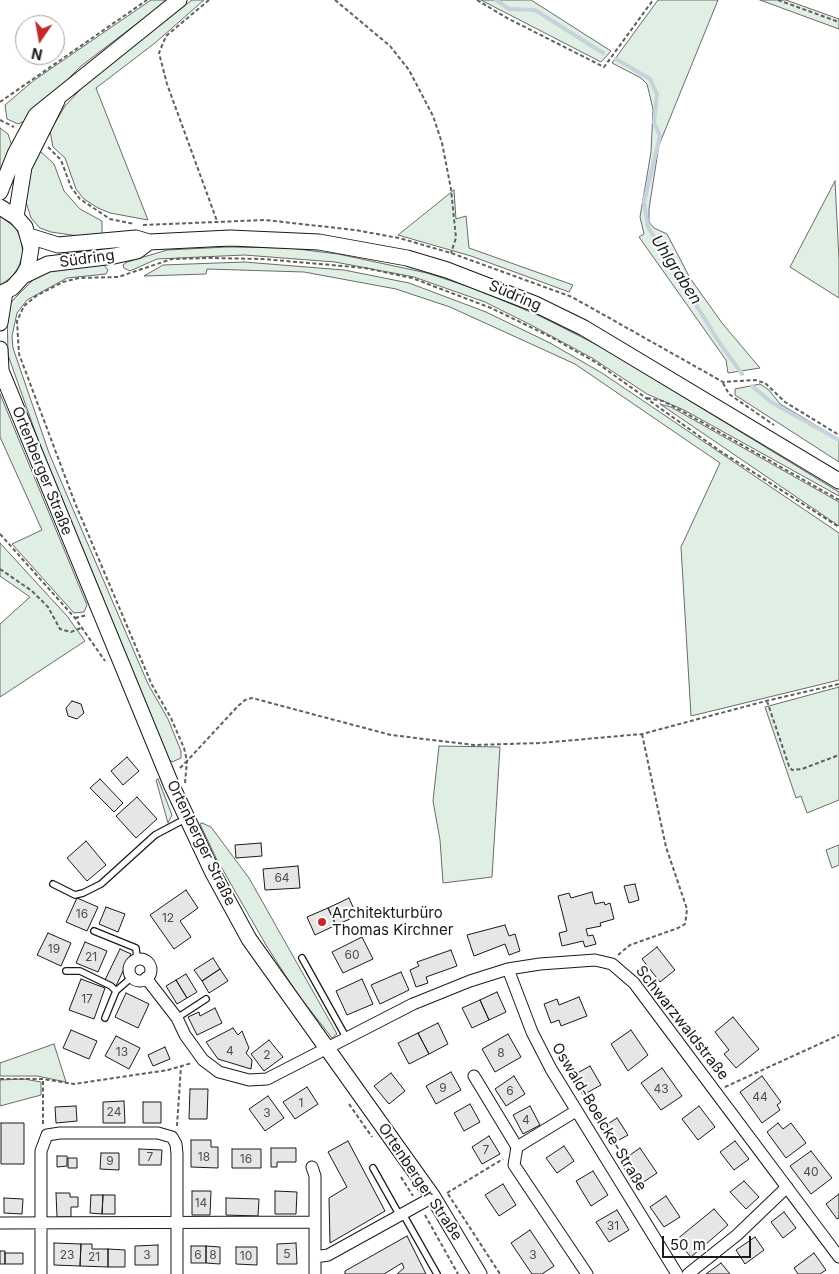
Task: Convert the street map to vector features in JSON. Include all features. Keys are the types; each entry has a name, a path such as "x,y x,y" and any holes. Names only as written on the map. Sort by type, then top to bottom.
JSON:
{"main road":[{"path":"0,192 32,136 57,100 82,76 179,0"},
{"path":"16,217 24,167 32,136"},
{"path":"0,207 16,217 29,236 30,257 23,276"},
{"name":"Südring","path":"29,236 58,244 136,238 149,242 230,238 319,242 408,258 491,285 584,328 839,481"},
{"name":"Südring","path":"2,293 23,276 48,264 114,256 137,251 149,242"},
{"path":"0,323 2,293"},
{"name":"Ortenberger Straße","path":"0,348 0,369 168,774 212,873 249,940 327,1049 440,1195 479,1274"}],"street":[{"path":"137,959 148,962 150,968 146,978 139,980 132,977 129,966 137,959"},
{"name":"Schwarzwaldstraße","path":"203,1060 219,1072 250,1080 267,1079 413,1004 470,981 508,969 578,961 612,964 634,983 839,1257"},
{"name":"Oswald-Boelcke-Straße","path":"508,969 532,1032 576,1112 677,1274"},
{"path":"146,978 177,1018 185,1035 203,1060"},
{"path":"474,1076 515,1150 514,1165 587,1274"},
{"path":"515,1150 576,1112"},
{"path":"41,1274 41,1151 47,1136 60,1133 158,1133 172,1137 176,1144 177,1154 177,1274"},
{"path":"312,1167 315,1176 315,1274"},
{"path":"688,1274 737,1235 787,1187"},
{"path":"315,1257 328,1255 440,1195"},
{"path":"0,1223 315,1222"}],"lane":[{"path":"53,884 75,895 92,889 126,864 155,835 187,818"},
{"path":"94,931 136,948 137,959"},
{"path":"302,958 346,1037"},
{"path":"66,971 80,971 111,986 116,991"},
{"path":"105,1018 116,991 132,977"},
{"path":"177,1018 206,999"},
{"path":"373,1168 437,1274"}],"path":[{"path":"0,102 146,0"},
{"path":"209,0 166,36 159,53 167,84 217,222"},
{"path":"335,0 390,46 409,70 433,116 452,189 456,238 451,253"},
{"path":"477,0 508,18 604,66 654,0"},
{"path":"778,0 839,22"},
{"path":"0,120 32,136 61,160 71,187 80,199 110,219"},
{"path":"187,761 171,718 152,686 75,503 19,354 17,320 24,306 36,296 63,282 79,278 118,277 172,259 263,259 364,268 412,278 491,308 551,337 597,363 720,451 839,527"},
{"path":"723,382 729,394 780,429"},
{"path":"645,398 663,401 839,500"},
{"path":"0,534 81,628 71,632 60,629 48,607 32,591 0,569"},
{"path":"168,774 180,768 238,706 245,700 252,698 391,735 474,745 541,743 642,734 766,700 839,684"},
{"path":"766,700 792,770 802,769 839,755"},
{"path":"612,964 630,945 678,928 684,924 686,918 687,908 666,846 642,734"},
{"path":"716,1091 839,1036"},
{"path":"0,1079 43,1079 74,1084 104,1081 203,1060"},
{"path":"172,1137 178,1122 181,1066"},
{"path":"43,1079 43,1127 47,1136"},
{"path":"347,1100 373,1138"},
{"path":"440,1195 515,1150"},
{"path":"400,1176 419,1205 458,1274"}],"green space":[{"path":"151,0 168,0 81,66 27,120 18,124 7,119 5,105 33,81 56,65 65,65 65,59"},
{"path":"192,0 204,0 155,43 96,88 148,220 110,213 98,208 84,199 76,189 65,158 53,147 50,131 65,106 90,79"},
{"path":"481,0 531,0 611,51 601,62"},
{"path":"658,0 718,0 659,145 649,209 649,222 654,228 667,234 690,278 722,323 760,368 728,373 726,360 639,237 644,234 640,217 651,152 653,109 647,84 641,78 612,63"},
{"path":"760,0 786,0 839,19 839,29"},
{"path":"0,128 8,134 12,146 0,176"},
{"path":"39,150 54,164 64,191 80,209 102,221 102,235 78,236 51,232 40,228 31,218 26,202 29,172"},
{"path":"835,181 839,259 839,298 790,267"},
{"path":"454,190 456,219 466,216 469,248 573,285 569,292 471,256 398,235"},
{"path":"0,216 16,228 21,240 23,253 19,266 12,277 0,285"},
{"path":"228,247 289,248 338,254 427,273 473,288 540,316 603,348 839,492 839,496 684,410 647,394 592,358 529,324 485,302 414,277 335,262 244,255 157,259 130,271 124,268 123,265 127,262 167,250"},
{"path":"244,262 344,270 409,283 486,312 550,343 602,373 839,533 839,680 691,716 681,547 720,463 575,364 450,307 396,289 304,272 207,269 206,274 144,276 163,265"},
{"path":"104,265 108,270 106,274 67,278 27,300 17,313 12,336 13,348 49,453 148,684 168,719 181,751 181,758 172,762 168,758 47,465 8,355 7,308 14,299 34,279 50,270"},
{"path":"760,384 769,390 780,404 839,439 839,462 735,395 735,389"},
{"path":"0,394 87,605 84,612 74,613 12,544 42,530 0,437"},
{"path":"660,404 671,407 839,502 839,526"},
{"path":"0,543 67,616 85,641 0,697 0,624 30,597 0,576"},
{"path":"839,687 839,800 807,813 801,796 796,798 765,707"},
{"path":"439,746 500,747 492,877 443,883 440,840 433,801"},
{"path":"158,779 172,815 168,823 156,780"},
{"path":"200,824 211,827 249,878 337,1034 332,1038 296,992 266,945 216,858"},
{"path":"839,845 839,865 832,868 826,850"},
{"path":"54,1044 66,1082 37,1076 0,1076 0,1063"},
{"path":"24,1079 41,1082 41,1095 0,1106 0,1080"}],"building":[{"path":"72,701 81,704 84,713 77,719 68,716 66,708"},
{"path":"127,757 139,771 123,785 111,771"},
{"path":"100,779 123,803 114,812 90,788"},
{"path":"137,797 157,819 136,838 116,816"},
{"path":"86,841 106,865 87,881 67,858"},
{"path":"261,843 262,856 236,858 235,845"},
{"path":"298,866 300,888 265,890 263,869"},
{"path":"635,884 639,900 629,903 624,886"},
{"path":"186,890 198,908 180,921 191,937 174,949 150,915"},
{"path":"592,892 595,904 604,902 605,905 610,903 614,919 600,923 601,926 586,929 588,936 593,935 596,944 585,947 583,941 562,946 559,933 567,931 558,896 569,893 571,898"},
{"path":"77,898 98,907 87,931 66,922"},
{"path":"349,898 357,916 336,925 328,908"},
{"path":"106,907 125,914 118,932 99,924"},
{"path":"328,908 336,925 315,935 307,917"},
{"path":"505,925 509,936 515,934 520,951 509,955 505,944 474,956 467,935"},
{"path":"48,933 71,943 61,966 37,955"},
{"path":"362,937 373,959 343,973 332,952"},
{"path":"85,942 107,951 98,972 76,963"},
{"path":"657,947 675,970 660,982 642,959"},
{"path":"120,949 131,954 116,986 105,980"},
{"path":"451,950 457,966 426,977 428,983 416,987 410,970 419,966 417,962"},
{"path":"213,958 220,969 202,981 194,970"},
{"path":"220,969 228,981 209,993 202,981"},
{"path":"401,972 409,990 380,1004 371,985"},
{"path":"186,974 197,992 187,998 176,980"},
{"path":"81,979 105,988 94,1019 69,1010"},
{"path":"362,979 373,1004 347,1015 336,991"},
{"path":"176,980 187,998 177,1004 166,986"},
{"path":"497,992 506,1012 489,1020 480,1000"},
{"path":"126,993 149,1004 138,1028 115,1017"},
{"path":"579,997 587,1016 561,1026 559,1020 551,1023 544,1004 557,999 559,1005"},
{"path":"480,1000 489,1020 472,1028 462,1008"},
{"path":"215,1008 222,1023 197,1035 188,1017 199,1012 200,1016"},
{"path":"733,1017 759,1049 736,1068 724,1054 729,1050 715,1032"},
{"path":"438,1023 448,1044 429,1054 418,1033"},
{"path":"233,1028 238,1035 242,1031 249,1048 246,1053 252,1060 251,1069 218,1059 206,1042"},
{"path":"71,1030 97,1041 89,1059 63,1048"},
{"path":"631,1030 648,1055 628,1071 611,1044"},
{"path":"418,1033 429,1054 409,1064 398,1043"},
{"path":"508,1034 521,1057 495,1072 482,1049"},
{"path":"116,1036 140,1048 129,1069 105,1056"},
{"path":"269,1040 283,1057 264,1071 251,1054"},
{"path":"165,1047 170,1059 153,1066 148,1055"},
{"path":"590,1066 601,1085 583,1095 572,1076"},
{"path":"662,1068 682,1096 661,1110 641,1083"},
{"path":"451,1072 461,1090 436,1104 426,1086"},
{"path":"391,1073 405,1091 389,1104 374,1086"},
{"path":"514,1076 525,1094 506,1106 495,1089"},
{"path":"762,1076 781,1102 777,1105 780,1110 762,1123 740,1092"},
{"path":"307,1087 318,1104 295,1119 283,1102"},
{"path":"190,1089 208,1089 207,1119 189,1119"},
{"path":"268,1096 284,1118 265,1131 249,1109"},
{"path":"124,1101 125,1123 103,1123 103,1102"},
{"path":"143,1102 161,1102 161,1123 143,1123"},
{"path":"470,1104 480,1122 464,1131 454,1113"},
{"path":"76,1106 77,1121 56,1123 55,1107"},
{"path":"530,1106 540,1125 523,1134 513,1115"},
{"path":"699,1106 715,1127 698,1140 682,1119"},
{"path":"617,1118 628,1135 610,1145 600,1129"},
{"path":"1,1123 24,1123 24,1164 1,1164"},
{"path":"778,1123 783,1129 791,1123 806,1143 786,1158 767,1132"},
{"path":"489,1136 500,1154 482,1164 472,1147"},
{"path":"191,1140 211,1140 211,1147 218,1147 218,1168 191,1167"},
{"path":"348,1141 385,1211 330,1243 329,1198 347,1187 328,1152"},
{"path":"735,1141 749,1159 734,1170 720,1152"},
{"path":"564,1146 574,1161 557,1173 546,1158"},
{"path":"271,1148 296,1148 296,1162 277,1162 277,1167 271,1167"},
{"path":"640,1148 657,1173 636,1187 620,1162"},
{"path":"139,1149 162,1150 161,1165 139,1165"},
{"path":"232,1149 261,1149 261,1168 232,1168"},
{"path":"811,1151 832,1178 811,1194 790,1166"},
{"path":"101,1153 119,1153 119,1170 100,1169"},
{"path":"57,1156 67,1156 67,1166 57,1167"},
{"path":"68,1158 77,1158 77,1168 68,1168"},
{"path":"593,1171 608,1195 591,1206 576,1181"},
{"path":"744,1181 759,1197 746,1209 730,1192"},
{"path":"503,1184 516,1205 499,1216 485,1195"},
{"path":"192,1191 211,1191 210,1215 192,1215"},
{"path":"275,1191 297,1192 296,1214 275,1214"},
{"path":"56,1193 70,1193 70,1197 78,1197 78,1207 71,1207 71,1217 57,1217"},
{"path":"839,1194 839,1218 837,1219 826,1204"},
{"path":"91,1195 103,1195 102,1214 90,1213"},
{"path":"103,1195 115,1195 115,1214 102,1214"},
{"path":"666,1196 680,1217 664,1227 650,1207"},
{"path":"4,1198 23,1199 22,1214 4,1213"},
{"path":"226,1198 259,1199 258,1216 226,1215"},
{"path":"714,1209 728,1225 691,1257 676,1240"},
{"path":"617,1210 629,1230 609,1242 596,1222"},
{"path":"784,1212 796,1228 783,1238 771,1222"},
{"path":"530,1230 554,1266 542,1274 532,1274 511,1243"},
{"path":"407,1236 426,1274 397,1274 404,1268 402,1263 384,1274 345,1274 345,1271"},
{"path":"755,1237 764,1250 745,1264 736,1250"},
{"path":"54,1243 81,1244 80,1266 54,1265"},
{"path":"296,1243 297,1264 277,1264 277,1244"},
{"path":"81,1244 92,1244 92,1249 108,1249 108,1267 80,1266"},
{"path":"158,1245 158,1265 135,1265 135,1246"},
{"path":"191,1246 206,1246 206,1263 191,1263"},
{"path":"206,1246 220,1247 220,1264 206,1263"},
{"path":"236,1247 257,1247 257,1265 236,1264"},
{"path":"108,1249 125,1250 125,1267 108,1267"},
{"path":"0,1251 5,1251 5,1264 0,1264"},
{"path":"5,1253 23,1253 23,1264 5,1264"},
{"path":"814,1253 826,1270 820,1274 798,1274 794,1268"},
{"path":"721,1263 730,1274 706,1274"}],"waterway":[{"name":"Uhlgraben","path":"496,0 509,9 535,10 603,53"},
{"name":"Uhlgraben","path":"616,59 650,79 657,94 654,123 660,136 644,202 648,227 719,342 742,374"},
{"name":"Uhlgraben","path":"752,386 771,402 839,440"}],"place":[{"name":"Architekturbüro Thomas Kirchner","path":"322,922"}]}
